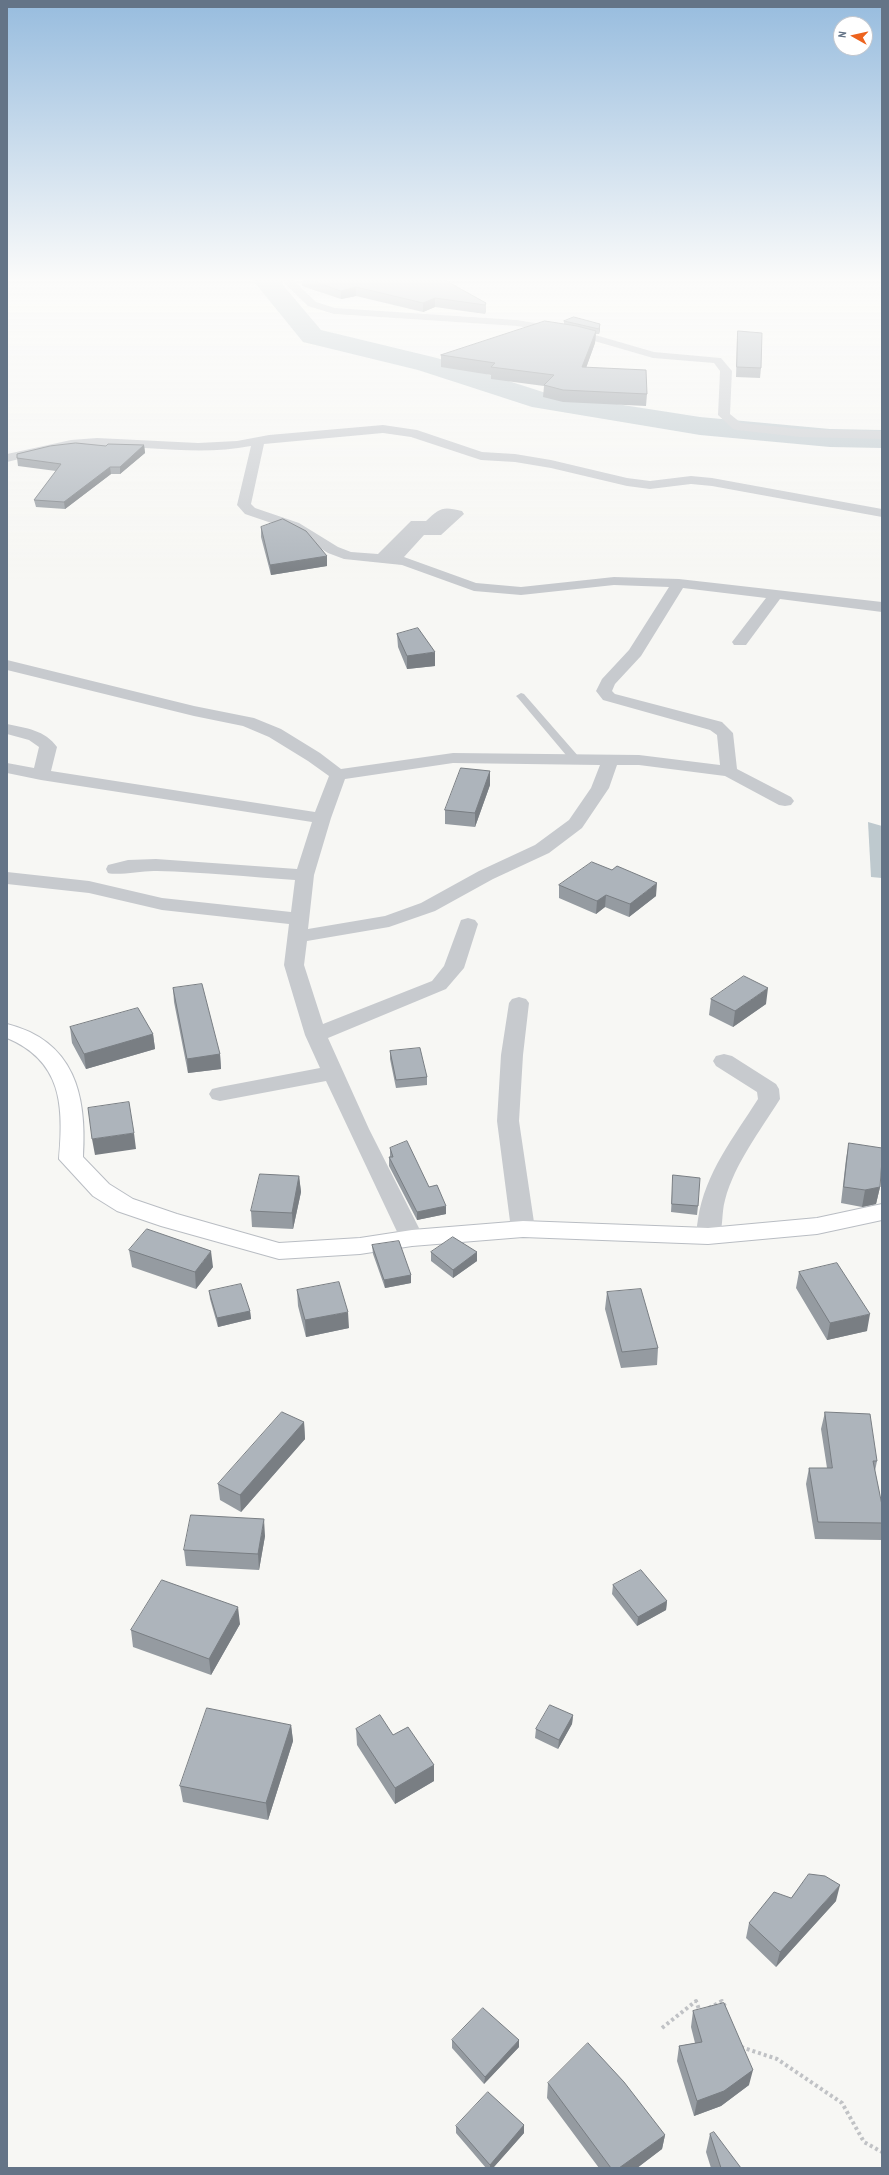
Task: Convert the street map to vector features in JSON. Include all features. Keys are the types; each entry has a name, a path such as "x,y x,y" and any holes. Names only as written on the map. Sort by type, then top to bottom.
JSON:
{"street":[{"path":"726,380 724,415 737,426 800,432 882,435"},
{"path":"7,458 71,444 97,442 198,446 258,442 269,439 383,429 402,431 481,456 515,458 551,464 627,482 650,485 691,480 712,482 882,513"},
{"path":"258,442 244,505 250,511 294,526 333,550 349,556 404,561 474,587 494,589 547,590 614,581 679,583 882,607"},
{"path":"444,512 457,514 436,532 421,530 388,559 416,524 428,526 444,512"},
{"path":"679,583 635,653 608,682 604,690 609,697 627,703 716,726 725,733 729,771"},
{"path":"740,642 776,594"},
{"path":"7,665 194,711 248,722 275,733 314,757 338,775 453,758 639,760 729,771 784,801"},
{"path":"7,729 41,738 45,742 48,747 41,775"},
{"path":"7,878 89,887 162,904 298,928 395,919 428,907 486,875 542,849 576,824 600,788 610,760"},
{"path":"7,768 41,775 322,818"},
{"path":"338,775 322,818 305,875 294,965 316,1035 358,1129 412,1238"},
{"path":"114,869 128,866 156,865 305,875"},
{"path":"316,1035 439,985 454,968 468,924"},
{"path":"519,1003 512,1055 508,1121 523,1229"},
{"path":"7,1030 24,1036 57,1062 65,1078 72,1102 74,1129 72,1159 101,1190 125,1205 169,1220 280,1251 360,1246 412,1238 523,1229 708,1236 817,1226 882,1212"},
{"path":"708,1236 712,1200 727,1165 769,1099 768,1090 724,1061"},
{"path":"220,1094 273,1082 333,1073"}],"lane":[{"path":"521,696 574,759"}],"path":[{"path":"662,2028 696,2001 700,2012 722,2000 727,2014"},
{"path":"738,2040 740,2047 777,2059 842,2103 864,2142 882,2152"}],"shaded area":[{"path":"868,822 882,826 882,878 871,877"}],"building":[{"path":"550,380 646,380 647,394 563,390 544,385"},
{"path":"76,443 106,446 108,444 144,445 120,467 110,467 64,502 34,500 61,464 17,458 17,454 50,446"},
{"path":"283,519 306,531 327,556 270,565 261,527"},
{"path":"418,628 435,652 407,656 397,634"},
{"path":"461,768 490,771 475,813 445,810"},
{"path":"592,862 612,870 617,866 657,883 630,904 606,895 597,901 559,885"},
{"path":"744,976 768,988 735,1011 711,999"},
{"path":"202,984 220,1054 187,1059 173,988"},
{"path":"138,1008 153,1034 84,1054 70,1027"},
{"path":"420,1048 427,1077 396,1080 390,1051"},
{"path":"129,1102 134,1133 92,1139 88,1108"},
{"path":"407,1141 429,1187 437,1185 446,1206 417,1212 389,1157 393,1157 390,1148"},
{"path":"849,1143 882,1148 880,1187 865,1190 844,1187"},
{"path":"260,1174 299,1176 292,1213 251,1211"},
{"path":"673,1175 700,1178 698,1206 672,1204"},
{"path":"147,1229 211,1251 195,1272 129,1250"},
{"path":"453,1237 477,1252 453,1270 431,1252"},
{"path":"399,1241 411,1275 384,1280 372,1245"},
{"path":"837,1263 870,1314 830,1323 799,1272"},
{"path":"339,1282 348,1312 305,1320 297,1290"},
{"path":"241,1284 250,1311 217,1318 209,1291"},
{"path":"641,1289 658,1348 622,1352 607,1292"},
{"path":"282,1412 304,1422 240,1495 218,1484"},
{"path":"825,1412 870,1414 877,1461 873,1461 882,1505 882,1523 818,1522 809,1468 832,1468"},
{"path":"191,1515 264,1519 258,1554 184,1550"},
{"path":"641,1570 667,1601 638,1617 613,1585"},
{"path":"162,1580 238,1607 209,1659 131,1630"},
{"path":"550,1705 573,1715 559,1740 536,1729"},
{"path":"207,1708 291,1725 266,1803 180,1786"},
{"path":"380,1715 393,1735 408,1727 434,1765 395,1788 356,1729"},
{"path":"809,1874 825,1876 840,1885 780,1952 749,1923 774,1892 791,1898"},
{"path":"724,2003 753,2070 724,2091 697,2101 679,2046 702,2042 693,2011"},
{"path":"483,2008 519,2040 485,2077 452,2040"},
{"path":"588,2043 624,2082 665,2135 619,2168 611,2168 548,2083"},
{"path":"488,2092 524,2125 490,2165 456,2126"},
{"path":"714,2132 741,2168 721,2168 710,2134"}],"waterway":[{"path":"475,380 542,401 700,426 830,438 882,439"}]}
